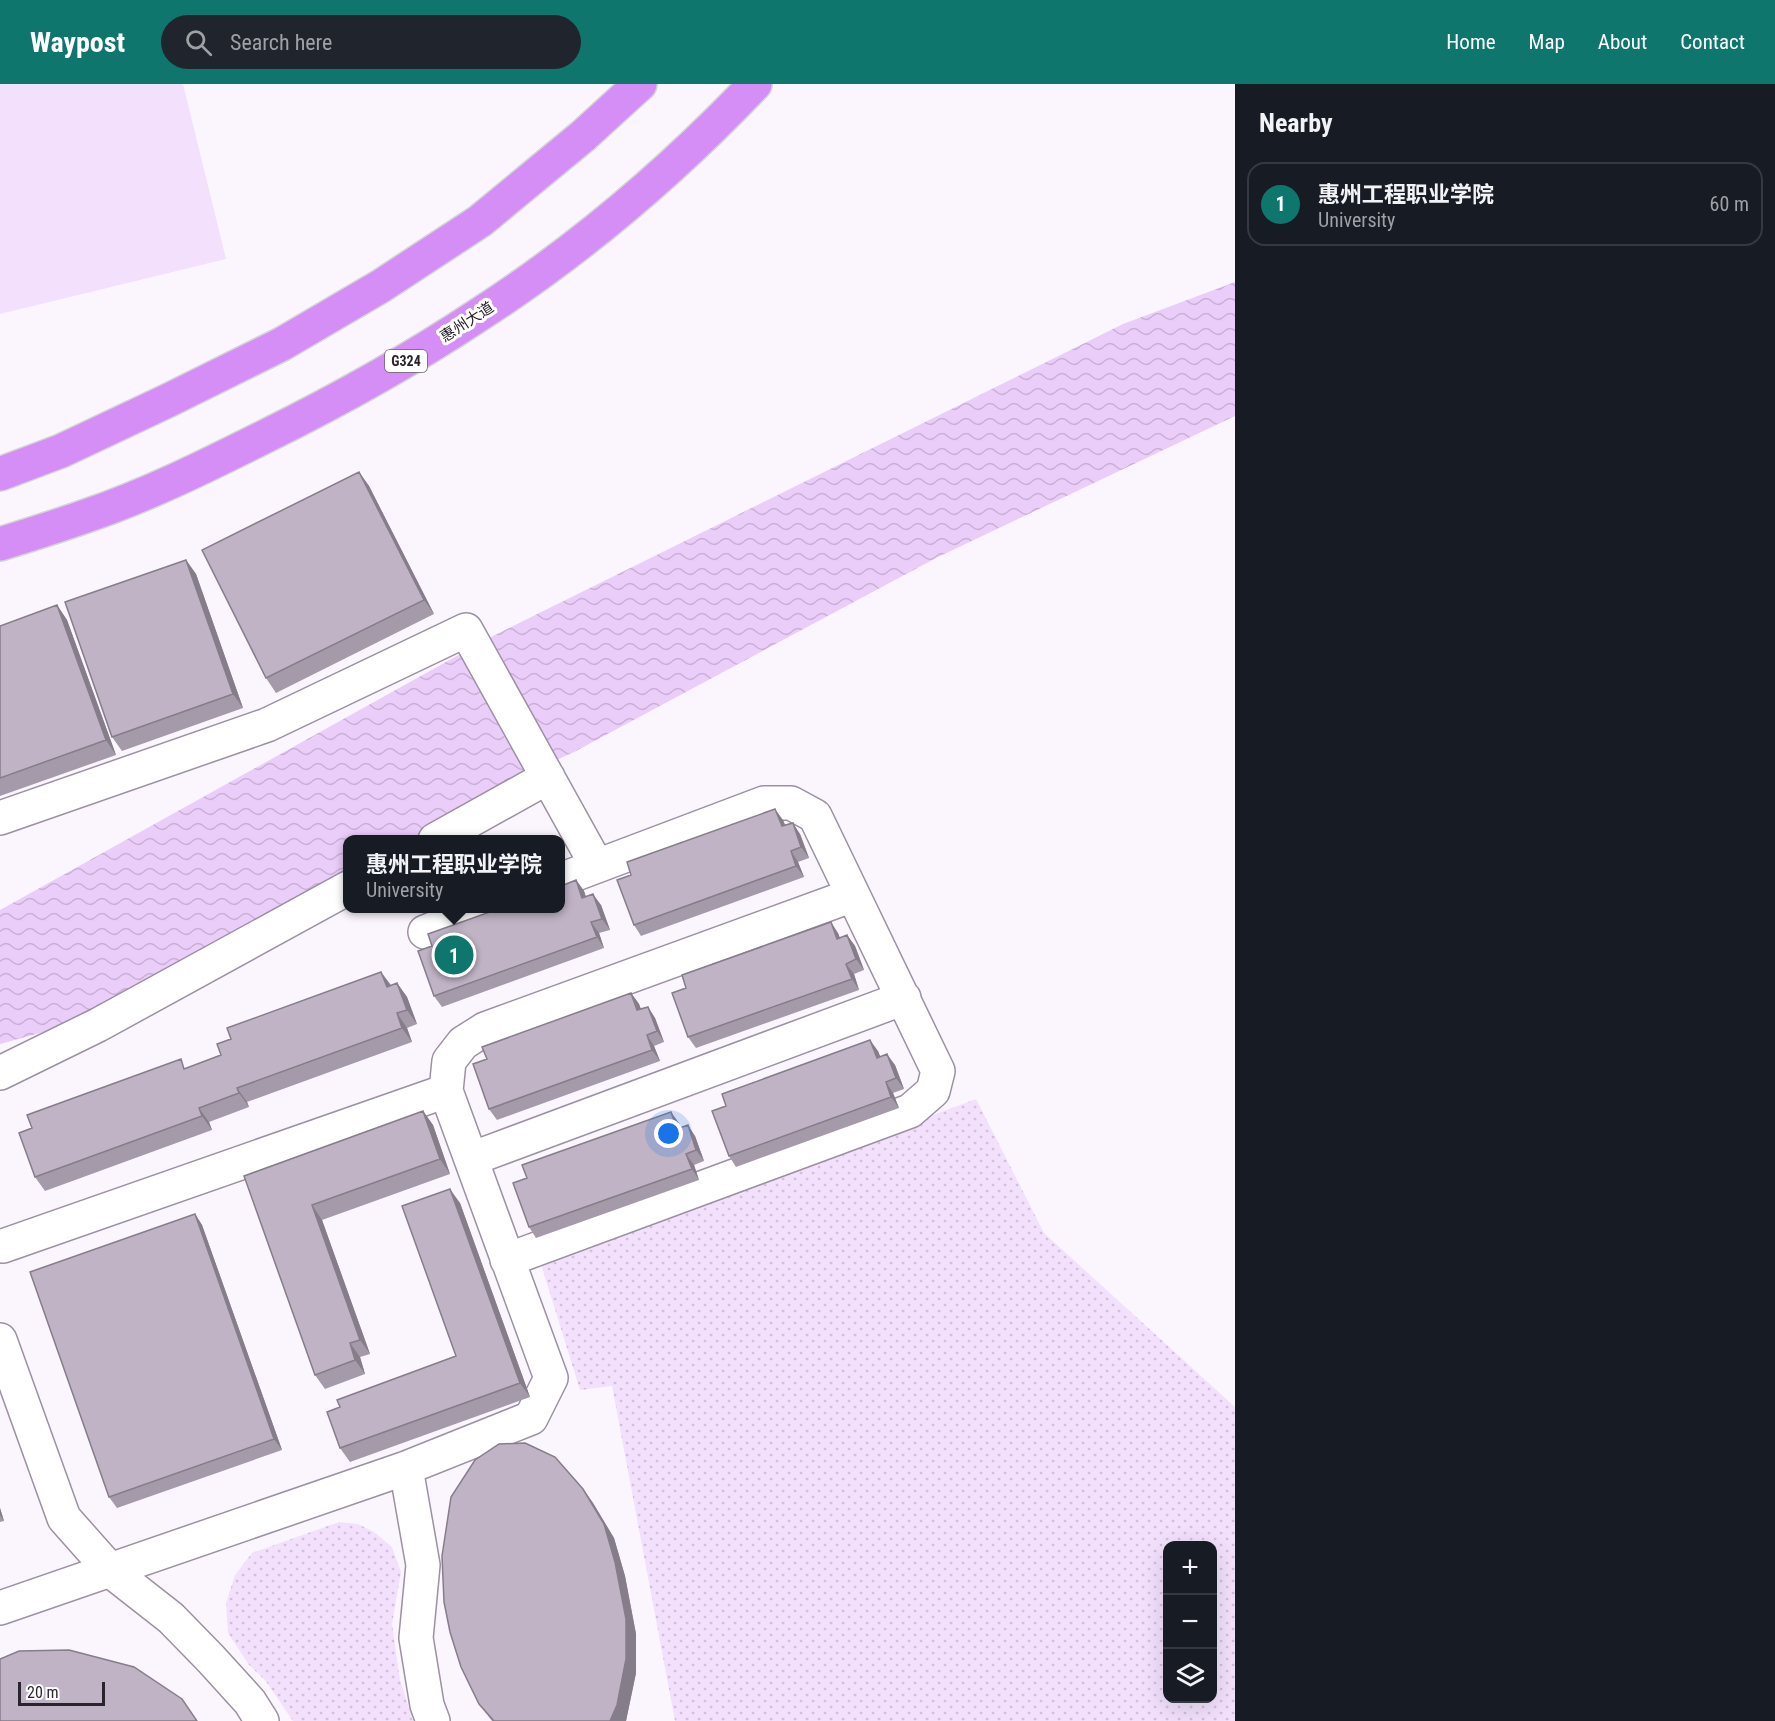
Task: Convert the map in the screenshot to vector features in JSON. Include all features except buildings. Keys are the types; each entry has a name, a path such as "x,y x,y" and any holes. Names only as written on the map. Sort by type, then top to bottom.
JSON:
{"highway":[{"path":"0,474 61,451 167,401 282,344 381,286 480,221 583,136 640,84"},
{"name":"惠州大道","path":"0,544 88,516 192,473 383,375 478,316 568,250 638,195 712,129 755,84"}],"lane":[{"path":"0,818 267,724 466,630 597,866"},
{"path":"444,835 548,777"},
{"path":"507,1260 909,1111 933,1091 938,1071 815,816 791,803 764,803 565,878"},
{"path":"0,1072 98,1025 343,891"},
{"path":"0,1608 406,1467 531,1418 550,1378 446,1090 449,1061 463,1043 485,1029 853,895"},
{"path":"425,932 475,913"},
{"path":"471,1159 904,998"},
{"path":"1,1243 446,1090"},
{"path":"0,1340 64,1518 111,1571 171,1618 250,1702 262,1721"},
{"path":"406,1467 423,1565 416,1638 427,1705 434,1721"}],"shaded area":[{"path":"0,84 183,84 226,259 0,314"},
{"path":"976,1099 1044,1233 1235,1407 1235,1721 675,1721 612,1386 580,1390 540,1261"},
{"path":"339,1522 358,1524 374,1532 392,1547 401,1572 392,1624 400,1680 413,1721 293,1721 265,1680 249,1665 228,1633 226,1603 235,1575 252,1553"}],"water":[{"path":"1235,282 1235,416 936,558 574,752 520,777 417,835 343,835 343,877 94,1018 0,1044 0,910 489,638 1123,324"}],"place":[{"name":"惠州工程职业学院","path":"454,955"}]}
